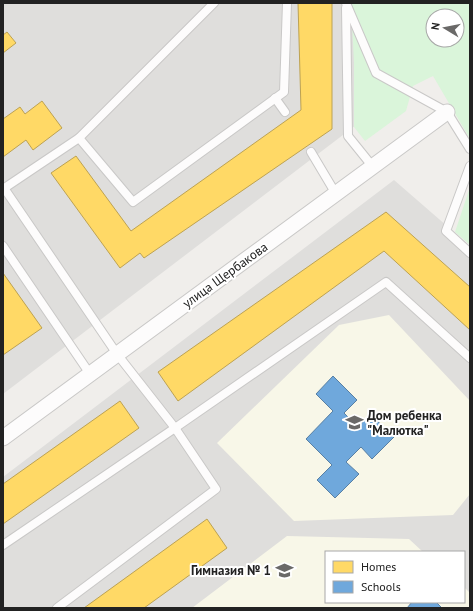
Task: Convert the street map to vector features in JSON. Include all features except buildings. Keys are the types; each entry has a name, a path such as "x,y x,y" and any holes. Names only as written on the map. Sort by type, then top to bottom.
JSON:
{"street":[{"name":"улица Щербакова","path":"3,438 447,112"}],"lane":[{"path":"57,608 216,488 175,428 117,354 4,189 79,138 214,3"},
{"path":"79,138 133,202 284,92 287,3"},
{"path":"346,3 376,73 447,112 470,149"},
{"path":"346,3 348,136 373,167"},
{"path":"275,98 285,112"},
{"path":"311,152 336,194"},
{"path":"470,166 446,231 470,253"},
{"path":"3,246 90,374"},
{"path":"3,545 386,282 470,358"}],"shaded area":[{"path":"3,3 447,3 442,8 425,8 425,28 360,122 3,394"},
{"path":"394,180 470,246 470,608 3,608 3,477"},
{"name":"Дом ребенка \"Малютка\"","path":"389,315 470,401 470,494 453,515 294,521 217,443 339,325"},
{"name":"Гимназия № 1","path":"287,536 409,539 422,551 325,551 325,603 465,603 465,588 470,593 470,608 192,608"}],"green space":[{"path":"351,3 470,3 470,139 433,76 413,86 406,111 365,141 354,127 354,63"},
{"path":"470,187 470,245 455,232"}],"place":[{"name":"Дом ребенка \"Малютка\"","path":"354,422"},
{"name":"Гимназия № 1","path":"284,570"}]}
